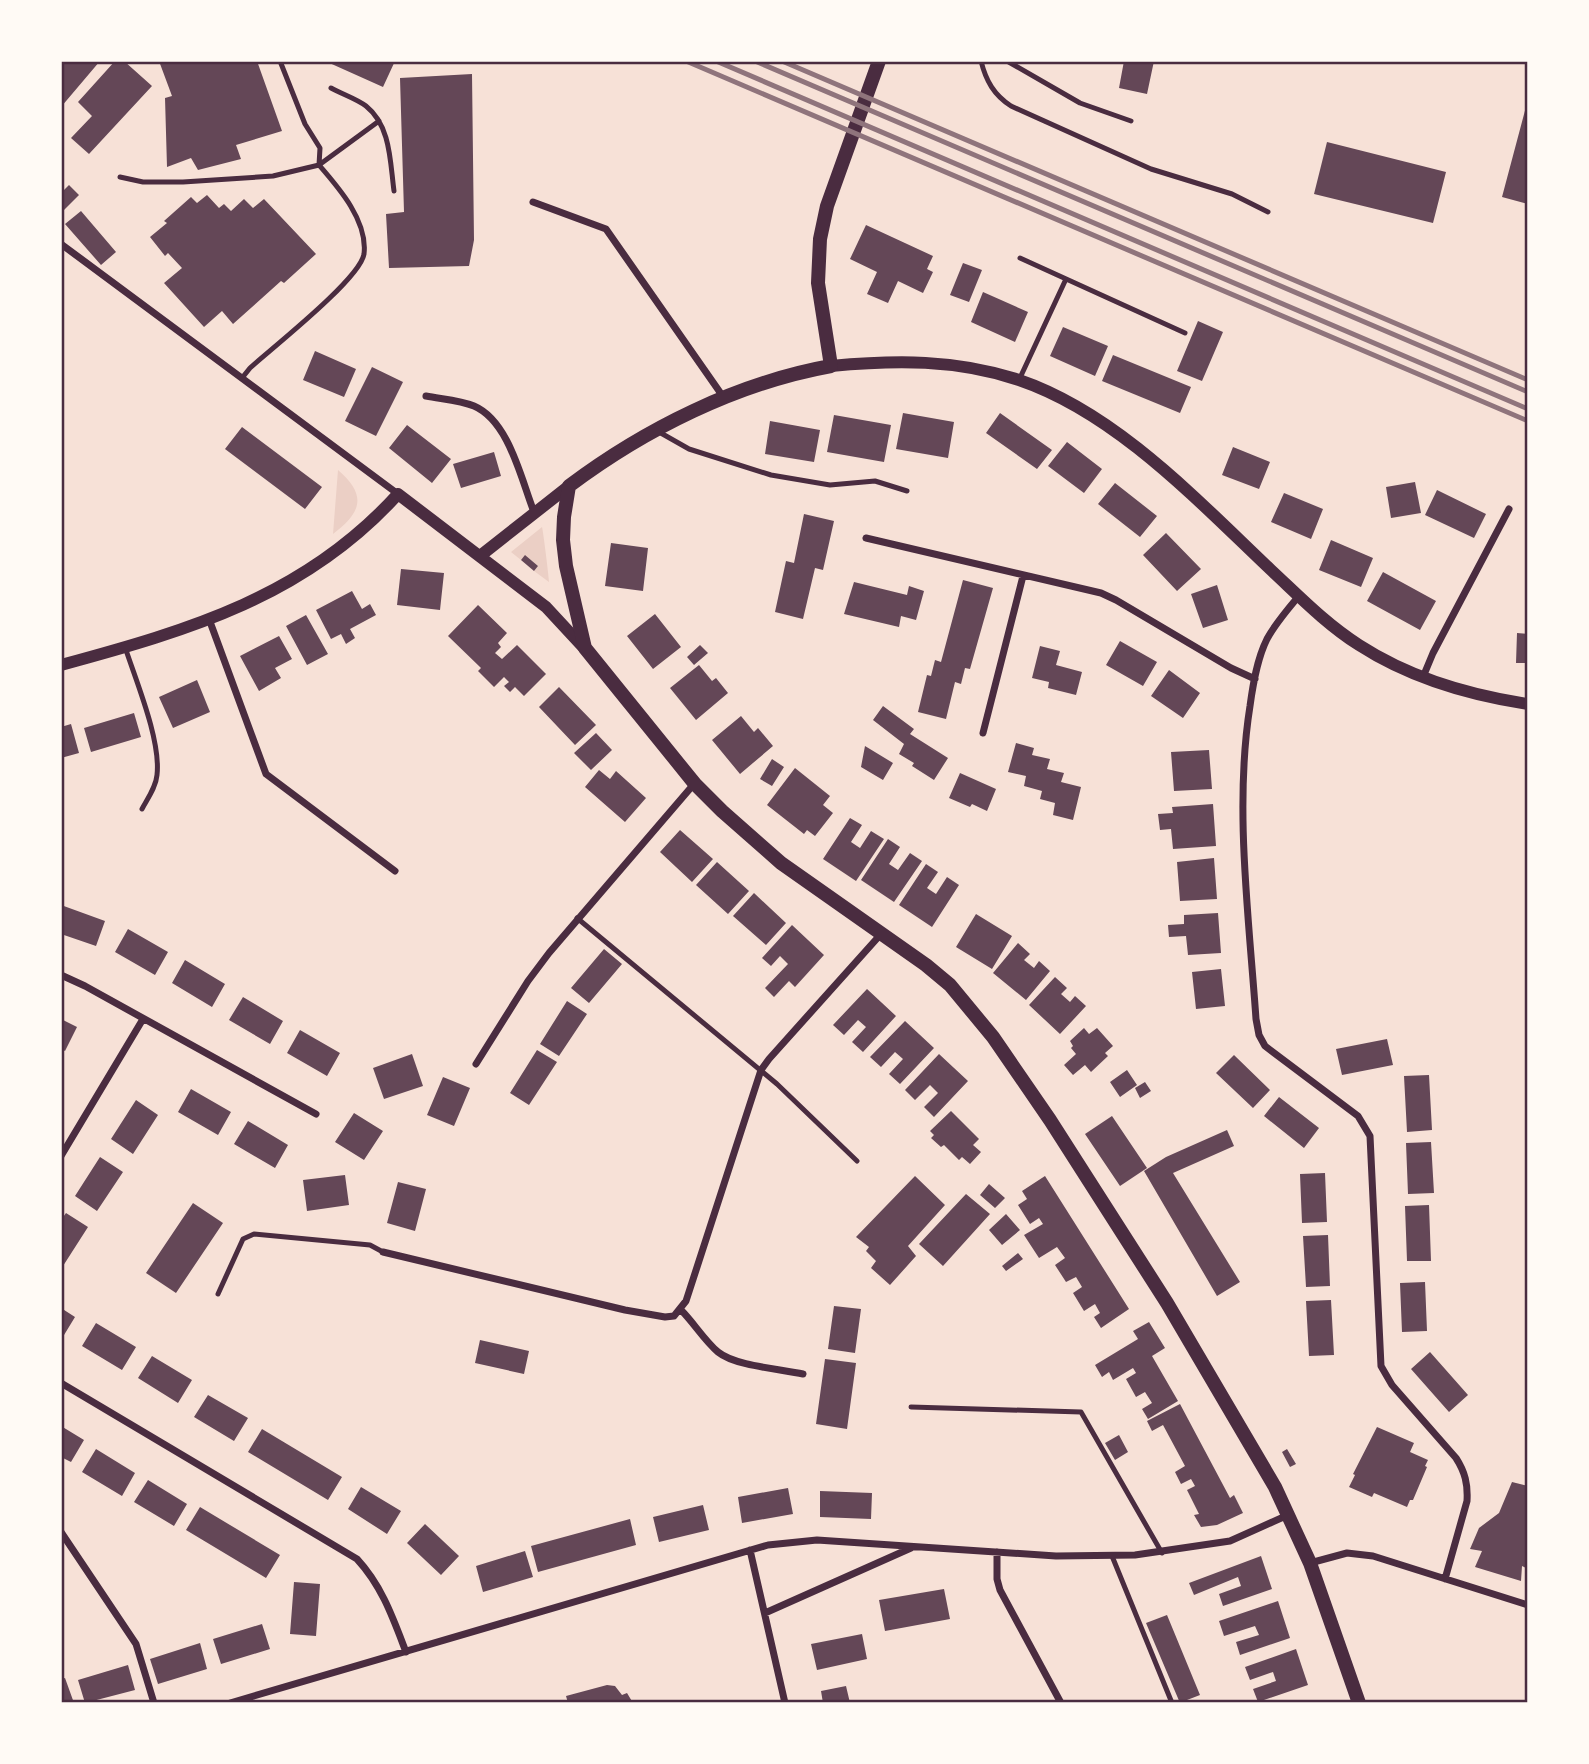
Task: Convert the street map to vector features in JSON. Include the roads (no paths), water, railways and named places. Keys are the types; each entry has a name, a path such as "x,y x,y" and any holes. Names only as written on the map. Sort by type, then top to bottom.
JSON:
{"main road":[{"path":"877,66 825,213 818,259 821,310 831,366 786,375 724,398 657,430 569,486 563,540 584,648 695,784 741,829 781,863 950,985 971,1008 1017,1070 1167,1303 1268,1476 1310,1563 1359,1703"}],"street":[{"path":"533,202 606,229 724,398"},
{"path":"61,244 480,556 546,607 584,648"},
{"path":"831,366 885,361 930,362 985,370 1019,380 1073,404 1119,433 1194,498 1298,597 1357,643 1389,662 1423,677 1466,692 1528,704"},
{"path":"426,396 474,406 491,417 504,435 534,512"},
{"path":"480,556 569,486"},
{"path":"61,665 209,619 267,595 316,567 349,543 398,494"},
{"path":"1423,677 1508,509"},
{"path":"866,538 1075,586 1116,600 1220,662 1255,679"},
{"path":"983,733 1023,576"},
{"path":"1298,597 1268,638 1255,679 1245,737 1243,792 1250,942 1259,1035 1265,1046 1274,1054 1358,1116 1370,1136 1381,1366 1392,1385 1456,1458 1468,1488 1467,1501 1446,1578"},
{"path":"209,619 266,774 395,871"},
{"path":"476,1064 528,981 577,918 695,784"},
{"path":"383,1252 625,1310 674,1316 681,1310 690,1289 761,1070 881,934"},
{"path":"61,975 316,1114"},
{"path":"61,1156 143,1020"},
{"path":"681,1310 711,1345 730,1359 803,1374"},
{"path":"61,1382 357,1559 383,1594 406,1652"},
{"path":"230,1703 750,1550 795,1541 817,1540 1082,1557 1112,1556 1162,1553 1230,1541 1289,1515"},
{"path":"61,1532 136,1644 154,1703"},
{"path":"765,1613 913,1547"},
{"path":"750,1550 785,1703"},
{"path":"997,1552 997,1579 1000,1590 1061,1703"},
{"path":"1310,1563 1347,1553 1360,1554 1528,1605"}],"lane":[{"path":"242,378 349,280 364,256 362,231 348,202 319,165 320,148 305,124 280,61"},
{"path":"981,61 989,85 1001,100 1011,106 1151,169 1231,194 1268,212"},
{"path":"1007,61 1080,103 1131,121"},
{"path":"331,88 366,106 379,121 386,137 394,191"},
{"path":"120,177 143,182 183,182 273,176 319,165 379,121"},
{"path":"1020,258 1185,333"},
{"path":"1019,380 1066,279"},
{"path":"657,430 689,449 771,475 830,485 875,481 907,491"},
{"path":"125,647 153,736 158,764 157,778 142,809"},
{"path":"577,918 761,1070 857,1161"},
{"path":"218,1294 243,1239 254,1234 370,1245 383,1252"},
{"path":"911,1406 1081,1412 1162,1553"},
{"path":"1112,1556 1172,1703"}],"railway":[{"path":"686,61 1528,421"},
{"path":"716,61 1528,409"},
{"path":"755,61 1528,392"},
{"path":"782,61 1528,380"}]}
